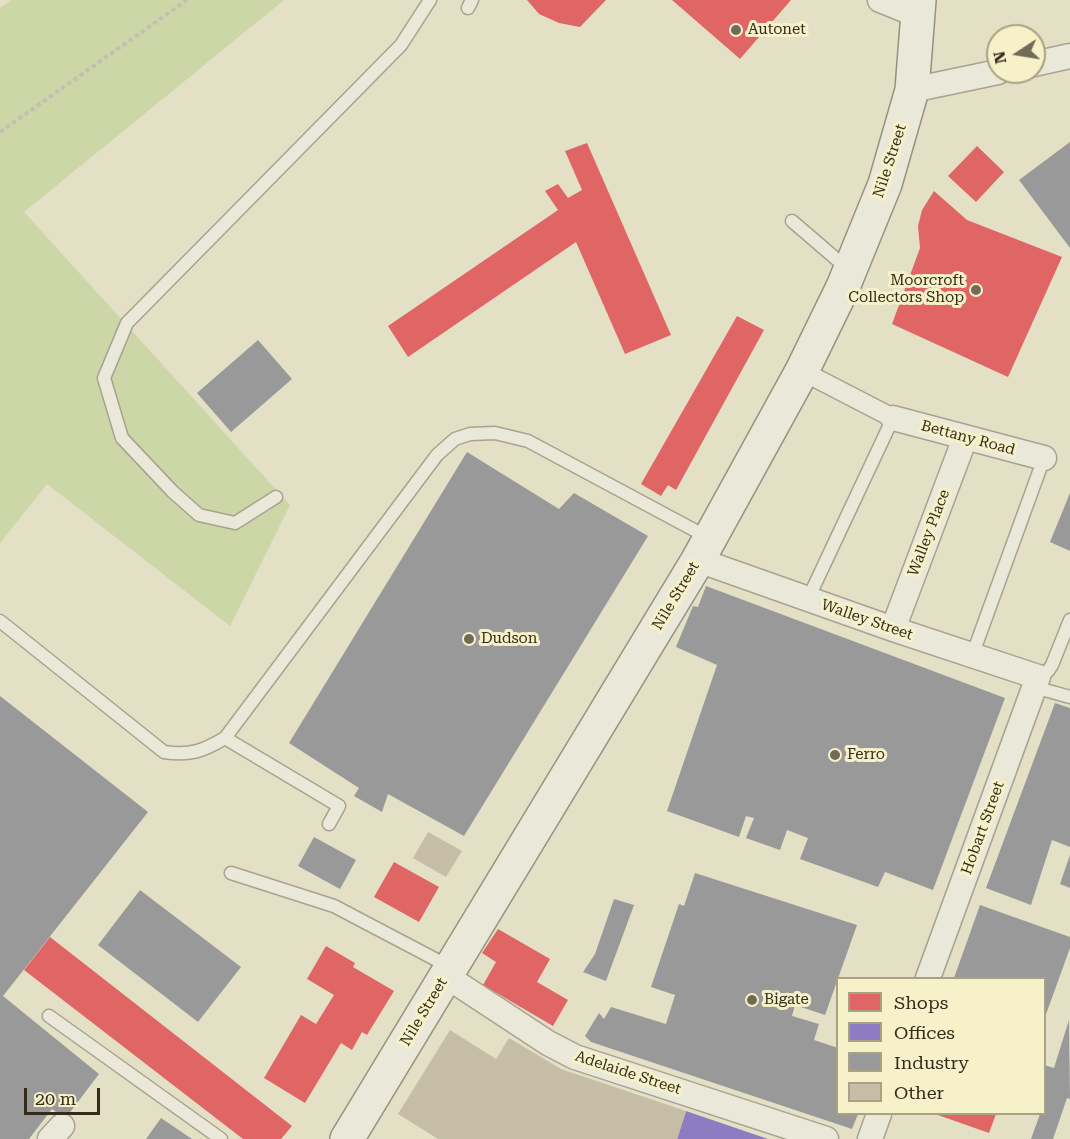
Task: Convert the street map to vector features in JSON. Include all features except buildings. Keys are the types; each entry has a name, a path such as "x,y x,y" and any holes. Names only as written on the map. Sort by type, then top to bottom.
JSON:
{"main road":[{"name":"Nile Street","path":"357,1134 448,972 704,549 802,370 850,270 885,184 912,90 918,8"}],"street":[{"path":"880,0 918,8"},
{"path":"1046,61 1070,56"},
{"path":"912,90 986,75"},
{"path":"802,370 893,418"},
{"name":"Bettany Road","path":"893,418 1044,458"},
{"name":"Walley Place","path":"893,629 965,438"},
{"name":"Walley Street","path":"704,549 808,599 972,656 1036,682"},
{"name":"Hobart Street","path":"928,977 1036,682"},
{"name":"Adelaide Street","path":"448,972 548,1043 575,1057 826,1139"},
{"path":"870,1139 878,1115"}],"lane":[{"path":"276,497 235,523 199,515 173,492 122,438 104,378 127,323 401,45 430,0"},
{"path":"792,221 850,270"},
{"path":"808,599 893,418"},
{"path":"0,621 164,752 183,755 202,752 225,738 437,455 455,439 470,434 495,433 528,441 704,549"},
{"path":"972,656 1044,458"},
{"path":"1070,620 1053,665 1036,682 1070,697"},
{"path":"225,738 339,806 329,824"},
{"path":"231,873 334,906 448,972"},
{"path":"49,1016 221,1139"}],"path":[{"path":"0,132 187,0"}],"green space":[{"path":"11,0 284,0 24,212 290,505 230,626 47,484 0,543 0,8"}],"place":[{"name":"Autonet","path":"736,30"},
{"name":"Moorcroft Collectors Shop","path":"976,290"},
{"name":"Dudson","path":"469,639"},
{"name":"Ferro","path":"835,755"},
{"name":"Bigate","path":"752,1000"}]}
